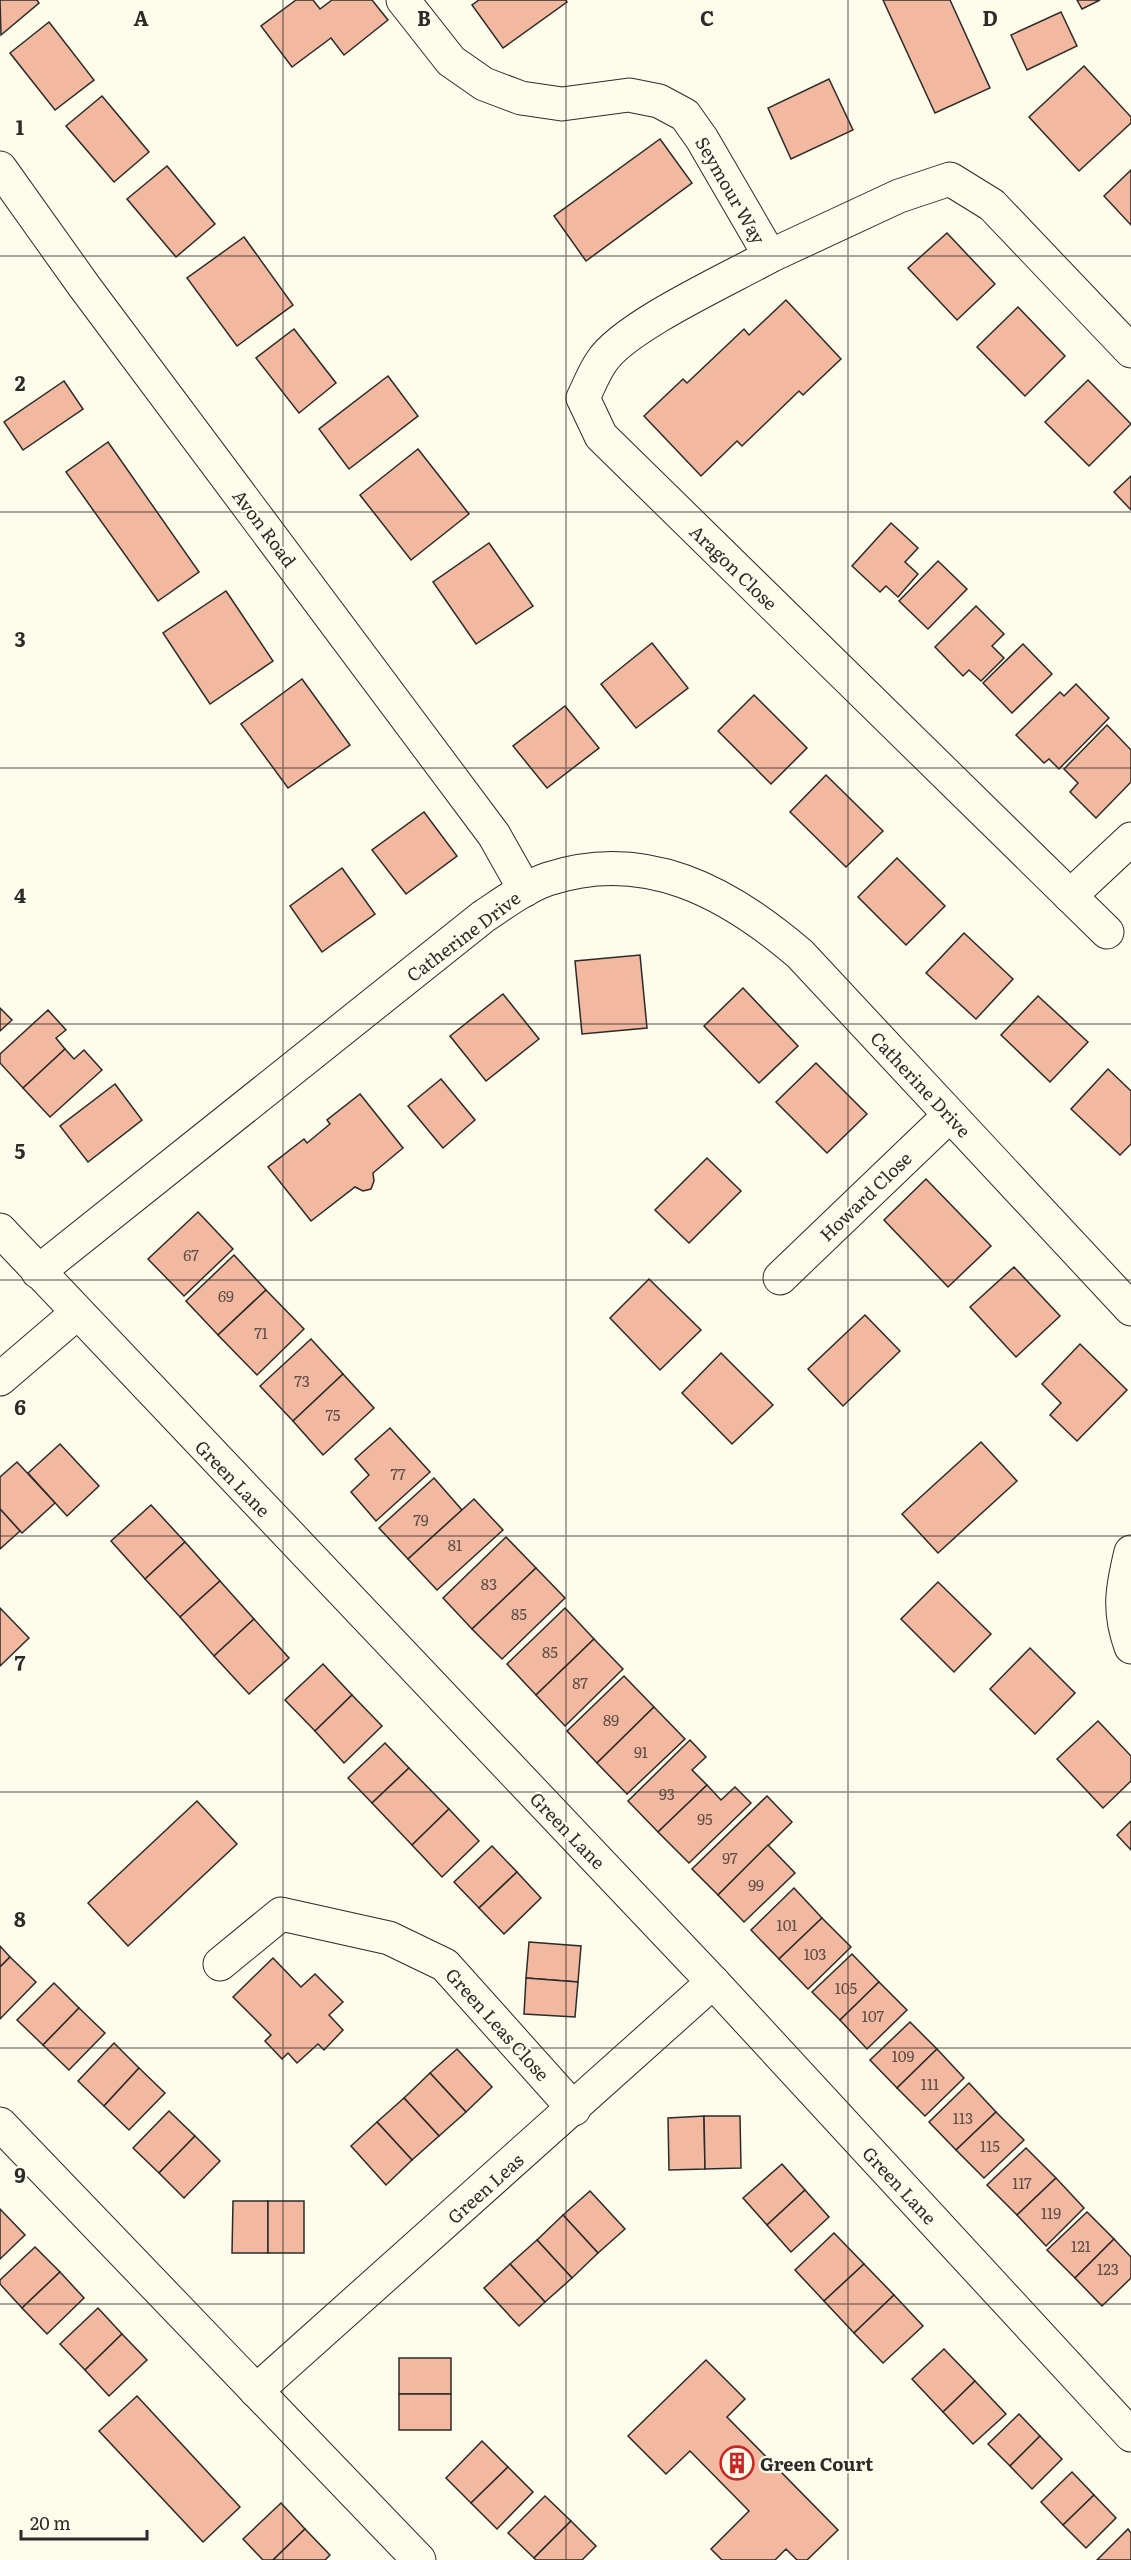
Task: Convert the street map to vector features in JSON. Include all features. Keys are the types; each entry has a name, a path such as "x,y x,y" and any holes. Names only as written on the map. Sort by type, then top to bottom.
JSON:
{"street":[{"name":"Seymour Way","path":"403,0 451,61 494,87 521,99 562,104 629,95 659,101 685,115 702,139 770,256 899,196 950,179 992,205 1131,351"},
{"name":"Avon Road","path":"0,168 84,286 494,835 525,890"},
{"name":"Aragon Close","path":"770,256 675,307 622,342 603,360 583,398 596,426 609,444 1107,932"},
{"path":"1070,896 1131,839"},
{"name":"Catherine Drive","path":"38,1272 484,916 525,890 546,880 586,869 635,870 686,880 727,900 764,923 800,954 1131,1309"},
{"name":"Howard Close","path":"780,1278 950,1115"},
{"name":"Green Lane","path":"0,1230 76,1313 713,1982 1131,2435"},
{"path":"0,1379 53,1336 76,1313"},
{"path":"1131,1552 1124,1581 1122,1622 1131,1647"},
{"name":"Green Leas Close","path":"220,1964 281,1914 389,1938 445,1965 574,2109"},
{"name":"Green Leas","path":"256,2391 574,2109 713,1982"},
{"path":"0,2124 419,2560"}],"building":[{"path":"0,0 37,0 39,3 1,35"},
{"path":"296,0 313,0 320,9 332,0 372,0 388,20 344,55 331,38 292,67 261,26"},
{"path":"479,0 566,0 567,2 503,48 472,5"},
{"path":"883,0 950,0 990,88 935,113"},
{"path":"1077,0 1100,0 1082,9"},
{"path":"1061,12 1077,46 1027,70 1011,35"},
{"path":"49,22 94,80 55,110 10,53"},
{"path":"1084,66 1131,117 1131,123 1079,171 1029,117"},
{"path":"829,79 853,130 791,159 768,108"},
{"path":"102,96 149,152 114,182 66,126"},
{"path":"660,139 692,183 586,261 554,216"},
{"path":"167,166 215,224 176,257 127,199"},
{"path":"1131,170 1131,225 1104,196"},
{"path":"947,233 995,284 957,320 908,268"},
{"path":"244,237 293,305 237,346 187,278"},
{"path":"786,300 841,359 803,395 799,391 742,446 737,441 701,476 644,416 683,379 687,383 744,329 749,335"},
{"path":"1018,307 1065,356 1025,396 977,347"},
{"path":"294,329 336,383 299,413 256,358"},
{"path":"388,376 418,416 349,469 319,429"},
{"path":"1088,380 1131,424 1089,466 1045,422"},
{"path":"64,381 83,409 23,450 4,422"},
{"path":"108,442 199,572 158,601 66,472"},
{"path":"418,449 469,514 411,560 360,495"},
{"path":"1131,476 1131,510 1114,492"},
{"path":"891,523 918,548 905,562 918,574 898,597 886,586 880,592 852,566"},
{"path":"489,543 533,606 476,644 433,582"},
{"path":"938,561 967,589 928,629 899,601"},
{"path":"226,591 273,661 210,704 163,633"},
{"path":"976,606 1004,634 992,646 1004,658 981,681 969,670 963,676 935,647"},
{"path":"652,643 688,688 636,728 601,684"},
{"path":"1023,644 1052,674 1012,713 983,683"},
{"path":"302,679 350,745 288,788 241,724"},
{"path":"1076,684 1109,718 1059,769 1049,759 1044,763 1016,735 1060,692 1064,696"},
{"path":"754,695 807,748 771,784 718,731"},
{"path":"565,706 599,748 547,788 513,746"},
{"path":"1107,725 1131,750 1131,782 1096,818 1070,792 1078,783 1064,769"},
{"path":"826,775 883,831 846,867 790,812"},
{"path":"424,812 457,856 406,894 372,850"},
{"path":"897,858 945,906 906,945 858,897"},
{"path":"342,868 375,914 322,952 290,906"},
{"path":"964,933 1013,979 976,1019 926,973"},
{"path":"640,955 647,1028 582,1034 575,961"},
{"path":"743,988 798,1046 759,1083 704,1026"},
{"path":"503,994 539,1039 486,1081 450,1036"},
{"path":"1038,996 1088,1042 1050,1082 1001,1035"},
{"path":"0,1008 12,1020 0,1031"},
{"path":"48,1010 66,1030 56,1038 65,1049 23,1088 0,1063 0,1054"},
{"path":"65,1049 74,1059 84,1050 102,1070 50,1117 23,1088"},
{"path":"816,1063 867,1114 827,1153 776,1102"},
{"path":"1108,1069 1131,1091 1131,1144 1120,1155 1071,1109"},
{"path":"441,1079 475,1120 443,1148 408,1106"},
{"path":"115,1084 142,1120 88,1162 60,1126"},
{"path":"360,1094 403,1148 373,1173 374,1181 371,1189 363,1191 355,1187 311,1221 268,1167 304,1139 307,1143 330,1124 327,1120"},
{"path":"707,1158 741,1191 689,1243 655,1210"},
{"path":"926,1179 991,1246 948,1287 884,1220"},
{"path":"198,1212 233,1249 184,1296 148,1259"},
{"path":"234,1255 266,1290 218,1335 186,1301"},
{"path":"1014,1267 1060,1316 1016,1357 970,1307"},
{"path":"649,1279 701,1330 660,1370 610,1318"},
{"path":"266,1290 304,1329 257,1375 218,1335"},
{"path":"865,1315 900,1351 843,1406 808,1369"},
{"path":"311,1339 343,1374 293,1421 260,1386"},
{"path":"1080,1344 1127,1390 1077,1441 1050,1415 1061,1403 1042,1384"},
{"path":"721,1353 773,1405 732,1444 682,1393"},
{"path":"343,1374 374,1408 323,1455 293,1421"},
{"path":"390,1428 430,1472 376,1521 351,1492 369,1475 355,1459"},
{"path":"981,1442 1017,1481 938,1553 902,1514"},
{"path":"60,1444 99,1486 67,1516 28,1473"},
{"path":"17,1462 55,1503 22,1533 0,1509 0,1477"},
{"path":"434,1478 462,1510 408,1559 379,1528"},
{"path":"474,1499 503,1530 437,1590 408,1559"},
{"path":"151,1505 185,1542 145,1579 111,1541"},
{"path":"0,1509 20,1531 0,1549"},
{"path":"506,1537 536,1568 472,1629 443,1598"},
{"path":"185,1542 220,1581 180,1617 145,1579"},
{"path":"536,1568 565,1598 502,1659 472,1629"},
{"path":"220,1581 254,1619 214,1656 180,1617"},
{"path":"938,1582 991,1634 954,1672 901,1619"},
{"path":"0,1608 29,1638 0,1666"},
{"path":"565,1608 594,1639 536,1695 507,1664"},
{"path":"254,1619 289,1658 249,1694 214,1656"},
{"path":"594,1639 623,1669 565,1726 536,1695"},
{"path":"1030,1648 1075,1693 1035,1734 990,1689"},
{"path":"323,1664 352,1695 315,1731 285,1700"},
{"path":"624,1676 654,1707 597,1763 567,1731"},
{"path":"352,1695 382,1726 344,1763 315,1731"},
{"path":"654,1707 685,1739 627,1794 597,1763"},
{"path":"1098,1721 1131,1756 1131,1781 1103,1808 1057,1759"},
{"path":"690,1740 706,1757 692,1770 707,1785 658,1832 628,1801"},
{"path":"385,1743 409,1768 372,1803 348,1778"},
{"path":"409,1768 449,1809 412,1845 372,1803"},
{"path":"707,1785 721,1800 735,1787 751,1803 689,1863 658,1832"},
{"path":"767,1796 792,1822 718,1895 692,1869"},
{"path":"197,1801 237,1844 128,1946 88,1903"},
{"path":"449,1809 479,1841 442,1877 412,1845"},
{"path":"1131,1821 1131,1850 1117,1835"},
{"path":"768,1845 795,1873 744,1922 718,1895"},
{"path":"492,1846 517,1872 479,1908 454,1882"},
{"path":"517,1872 541,1898 504,1934 479,1908"},
{"path":"794,1888 822,1918 779,1959 751,1930"},
{"path":"822,1918 851,1947 808,1989 779,1959"},
{"path":"529,1942 581,1946 578,1982 526,1978"},
{"path":"0,1946 10,1957 0,1967"},
{"path":"852,1954 879,1982 840,2020 812,1992"},
{"path":"10,1957 36,1982 0,2019 0,1967"},
{"path":"273,1958 301,1987 315,1974 343,2002 329,2015 343,2030 324,2050 318,2044 297,2063 288,2053 282,2059 265,2041 271,2035 233,1997"},
{"path":"526,1978 578,1982 575,2017 524,2014"},
{"path":"879,1982 907,2010 867,2049 840,2020"},
{"path":"54,1983 79,2008 43,2045 17,2020"},
{"path":"79,2008 105,2033 69,2070 43,2045"},
{"path":"910,2022 937,2049 897,2088 870,2060"},
{"path":"114,2043 139,2068 104,2106 78,2081"},
{"path":"457,2049 492,2087 466,2112 430,2073"},
{"path":"937,2049 964,2078 925,2116 897,2088"},
{"path":"139,2068 165,2093 129,2130 104,2106"},
{"path":"430,2073 466,2112 439,2136 404,2098"},
{"path":"969,2083 996,2112 956,2150 929,2122"},
{"path":"404,2098 439,2136 412,2160 377,2122"},
{"path":"169,2111 195,2136 159,2173 133,2148"},
{"path":"996,2112 1024,2140 984,2178 956,2150"},
{"path":"704,2116 705,2169 669,2170 668,2118"},
{"path":"704,2116 740,2116 741,2168 705,2169"},
{"path":"377,2122 412,2160 386,2185 351,2146"},
{"path":"195,2136 220,2161 184,2198 159,2173"},
{"path":"1026,2148 1056,2178 1017,2215 987,2185"},
{"path":"782,2164 805,2190 767,2225 743,2198"},
{"path":"1056,2178 1084,2208 1046,2246 1017,2215"},
{"path":"805,2190 829,2217 791,2252 767,2225"},
{"path":"590,2191 625,2229 598,2253 563,2215"},
{"path":"233,2201 268,2201 268,2253 232,2253"},
{"path":"268,2201 304,2201 304,2253 268,2253"},
{"path":"0,2209 25,2235 0,2259"},
{"path":"1087,2212 1114,2239 1075,2278 1047,2250"},
{"path":"563,2215 598,2253 572,2278 537,2240"},
{"path":"834,2233 864,2264 824,2301 795,2270"},
{"path":"1114,2239 1131,2257 1131,2278 1102,2306 1075,2278"},
{"path":"537,2240 572,2278 545,2302 510,2264"},
{"path":"35,2247 60,2272 22,2308 0,2284 0,2280"},
{"path":"510,2264 545,2302 519,2326 484,2288"},
{"path":"864,2264 894,2295 854,2333 824,2301"},
{"path":"60,2272 84,2298 47,2334 22,2308"},
{"path":"894,2295 923,2326 883,2363 854,2333"},
{"path":"98,2308 122,2334 85,2370 60,2344"},
{"path":"122,2334 147,2360 109,2396 85,2370"},
{"path":"944,2349 975,2381 943,2412 912,2379"},
{"path":"399,2358 451,2358 451,2394 399,2394"},
{"name":"Green Court","path":"706,2360 745,2399 727,2417 838,2530 807,2560 797,2560 786,2549 775,2560 722,2560 711,2549 749,2511 690,2451 666,2474 628,2436"},
{"path":"975,2381 1006,2414 973,2444 943,2412"},
{"path":"399,2394 451,2394 451,2430 399,2430"},
{"path":"137,2396 240,2507 203,2542 99,2431"},
{"path":"1019,2414 1040,2436 1010,2466 988,2444"},
{"path":"1040,2436 1062,2459 1032,2489 1010,2466"},
{"path":"482,2441 508,2467 471,2503 446,2478"},
{"path":"508,2467 533,2492 497,2529 471,2503"},
{"path":"1072,2472 1094,2495 1063,2525 1041,2502"},
{"path":"1094,2495 1116,2518 1086,2548 1063,2525"},
{"path":"545,2496 571,2521 534,2558 508,2533"},
{"path":"281,2503 305,2529 273,2560 263,2560 243,2539"},
{"path":"571,2521 596,2546 582,2560 536,2560 534,2558"},
{"path":"305,2529 330,2555 325,2560 273,2560"},
{"path":"1128,2529 1131,2533 1131,2560 1097,2560"}],"place":[{"name":"Green Court","path":"737,2463"}]}
